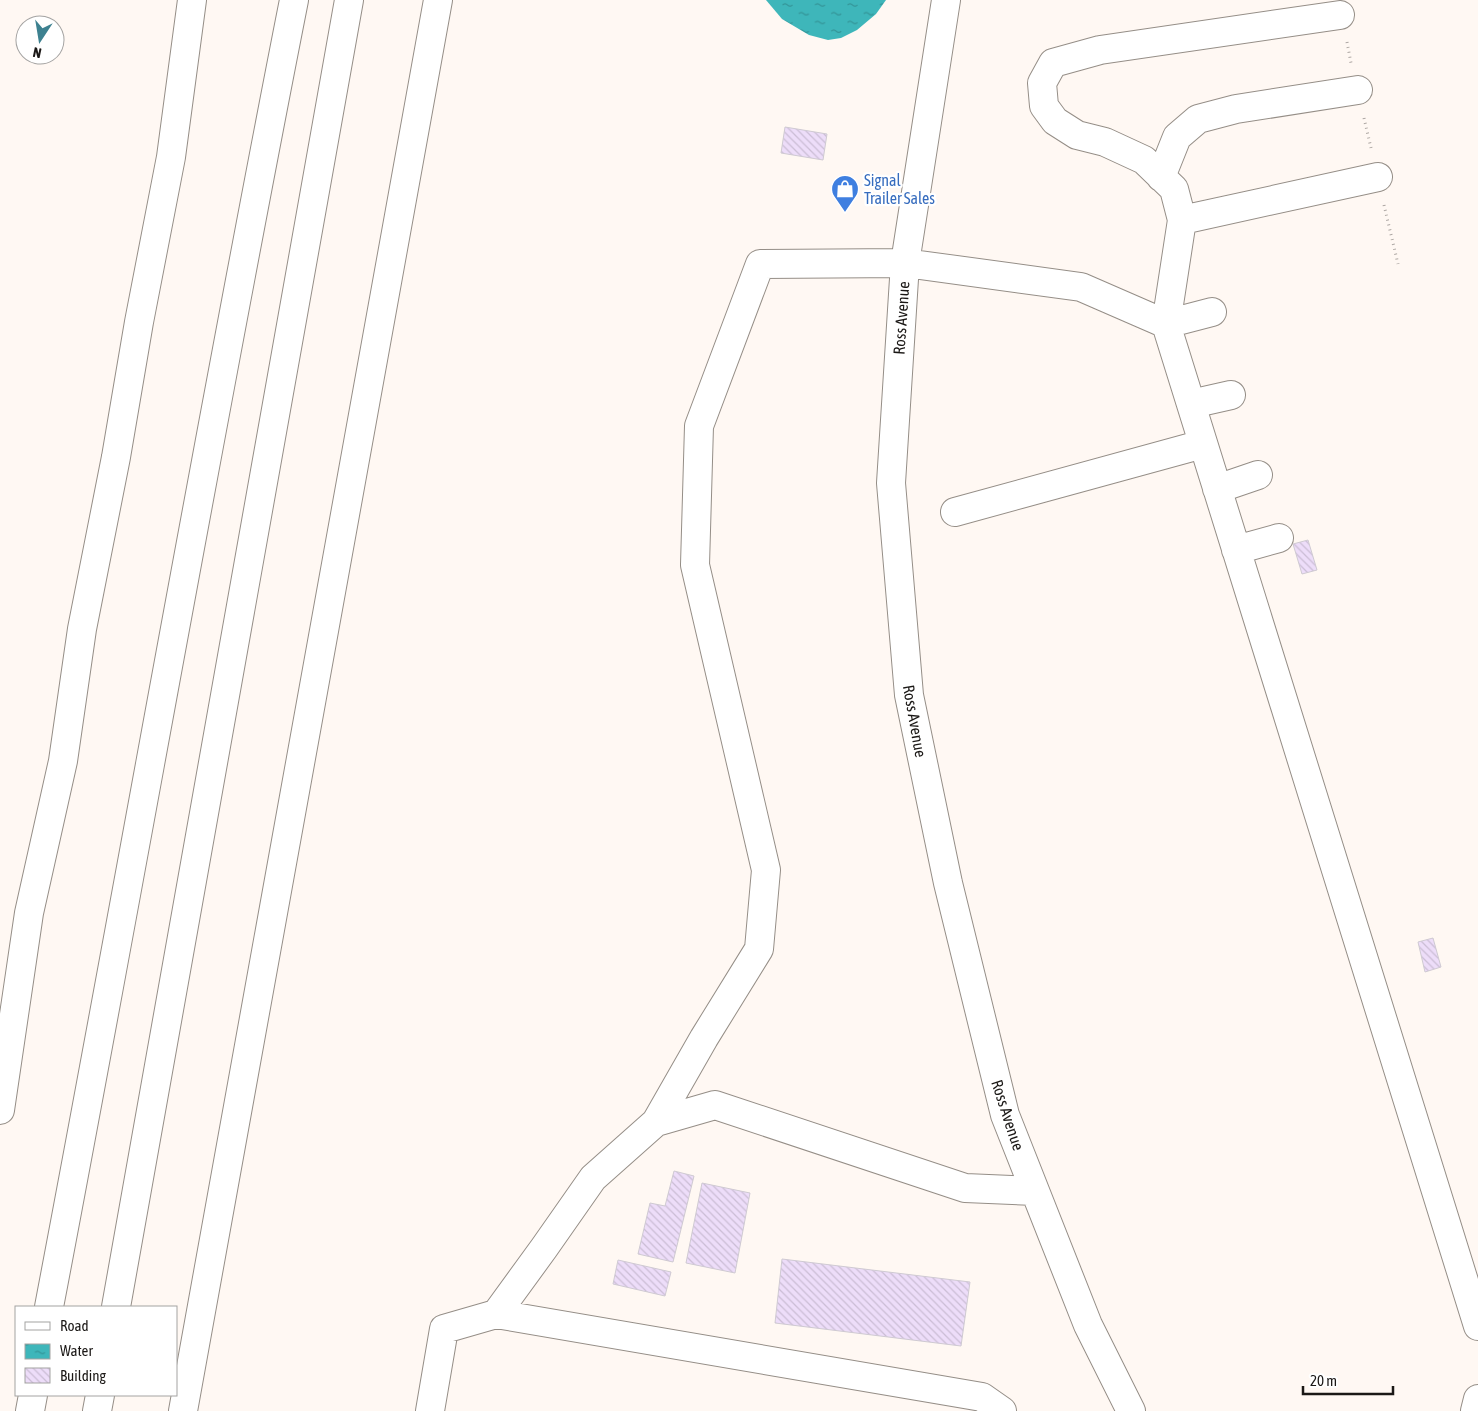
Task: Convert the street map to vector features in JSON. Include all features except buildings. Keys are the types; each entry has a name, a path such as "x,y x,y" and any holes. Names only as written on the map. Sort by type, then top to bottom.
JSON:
{"main road":[{"path":"0,1110 28,913 63,761 82,629 116,457 139,322 171,156 192,0"},
{"path":"49,1306 117,947 196,508 294,0"},
{"path":"116,1306 349,0"},
{"path":"183,1411 438,0"},
{"name":"Ross Avenue","path":"946,0 905,264 891,483 909,696 948,883 1005,1115 1088,1325 1131,1411"},
{"path":"1340,15 1100,50 1053,63 1042,82 1044,106 1056,120 1077,135 1105,142 1144,160 1174,189 1182,220 1166,324 1478,1326"},
{"path":"1161,177 1176,137 1198,119 1236,109 1358,90"},
{"path":"1182,220 1378,177"},
{"path":"496,1314 593,1178 656,1122 704,1038 759,949 766,870 695,565 699,426 760,264 905,264 1081,287 1166,324 1212,312"},
{"path":"1191,404 1231,395"},
{"path":"955,512 1203,444"},
{"path":"1217,488 1258,475"},
{"path":"1236,550 1279,538"},
{"path":"656,1122 715,1105 965,1188 1035,1191"},
{"path":"430,1411 444,1329 496,1314 982,1397 1002,1411"},
{"path":"30,1411 33,1396"},
{"path":"97,1411 100,1396"},
{"path":"1475,1411 1478,1398"}],"path":[{"path":"1340,15 1398,264"}],"water":[{"path":"766,0 886,0 876,14 857,30 841,38 828,40 809,35 782,19"}],"place":[{"name":"Signal Trailer Sales","path":"845,213"}]}
